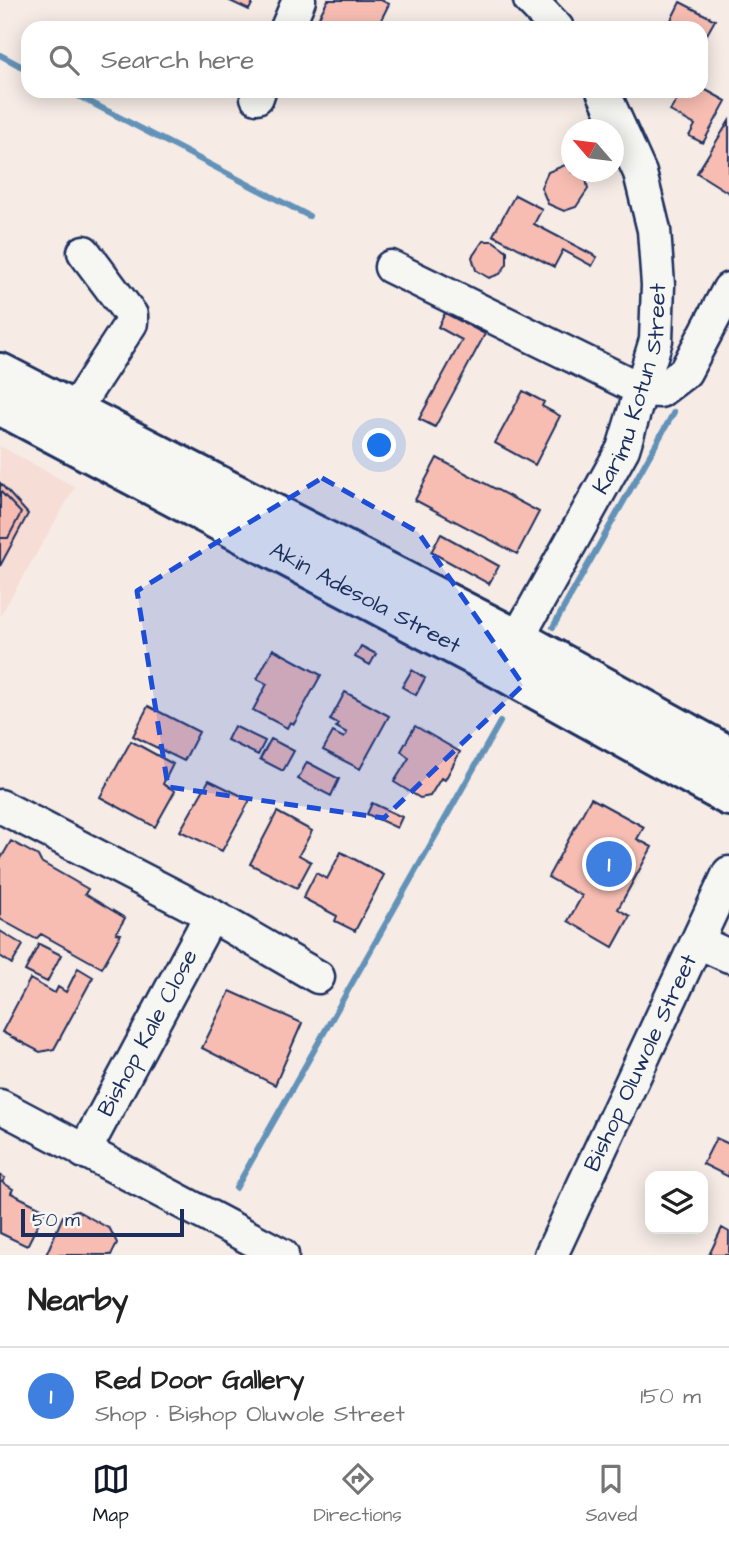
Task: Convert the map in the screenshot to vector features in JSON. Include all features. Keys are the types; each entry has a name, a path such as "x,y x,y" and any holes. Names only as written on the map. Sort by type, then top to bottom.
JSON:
{"main road":[{"name":"Akin Adesola Street","path":"0,373 509,654 729,796"},
{"name":"Akin Adesola Street","path":"0,405 509,654 729,756"}],"street":[{"path":"290,21 299,0"},
{"path":"530,0 550,21"},
{"name":"Karimu Kotun Street","path":"509,654 623,449 656,340 658,285 654,230 640,173 606,98"},
{"path":"73,412 131,323 131,315 84,252"},
{"path":"391,267 642,390 660,391 685,372 729,289"},
{"path":"0,806 211,915 318,977"},
{"name":"Bishop Oluwole Street","path":"551,1255 729,873"},
{"name":"Bishop Kale Close","path":"84,1152 211,915"},
{"path":"698,942 729,956"},
{"path":"0,1107 84,1152 228,1243 282,1255"}],"highlighted area":[{"path":"322,478 418,532 523,685 384,818 168,787 137,591"}],"shaded area":[{"path":"0,446 75,487 0,616"}],"building":[{"path":"228,0 254,0 249,10"},
{"path":"328,0 381,0 389,4 380,21 317,21"},
{"path":"680,2 715,20 708,32 708,21 670,21"},
{"path":"708,91 726,101 703,143 689,136 695,125 670,111 678,98 708,98"},
{"path":"729,121 729,193 697,173"},
{"path":"561,167 561,182 587,182 588,189 576,207 564,211 548,204 541,187 548,172"},
{"path":"515,195 542,209 534,224 597,257 592,266 563,250 554,267 493,235"},
{"path":"483,241 493,241 507,251 507,264 500,274 489,278 476,270 472,257"},
{"path":"445,313 485,334 435,427 419,419 462,340 438,327"},
{"path":"523,391 544,402 542,406 560,416 535,465 495,443"},
{"path":"437,458 539,512 517,554 415,500"},
{"path":"0,483 28,514 0,566"},
{"path":"0,491 21,513 8,538 0,538"},
{"path":"441,534 499,566 489,584 431,552"},
{"path":"361,646 376,654 370,665 355,657"},
{"path":"273,649 321,675 294,724 290,722 287,728 253,710 267,684 257,679"},
{"path":"412,670 425,678 416,695 402,687"},
{"path":"345,692 389,716 360,769 323,750 333,732 344,738 347,733 330,720"},
{"path":"148,706 199,732 184,761 133,736"},
{"path":"234,726 265,741 258,755 227,740"},
{"path":"415,726 460,752 445,780 441,778 430,796 420,798 394,782 409,758 401,751"},
{"path":"271,739 294,751 283,771 260,759"},
{"path":"131,741 173,764 163,784 175,791 155,827 100,797"},
{"path":"307,762 339,779 331,796 298,779"},
{"path":"209,780 250,800 222,851 180,831"},
{"path":"591,798 644,827 637,839 652,847 618,909 630,916 613,947 568,921 582,896 548,877"},
{"path":"372,803 402,817 397,828 367,814"},
{"path":"277,812 312,831 299,855 311,862 297,888 250,864"},
{"path":"11,841 88,889 85,894 125,918 116,933 121,934 102,968 41,934 36,939 0,919 0,860"},
{"path":"341,852 384,875 355,931 335,921 337,916 303,898 316,873 327,879"},
{"path":"0,931 23,945 12,964 0,956"},
{"path":"39,944 61,955 47,982 25,971"},
{"path":"78,968 93,977 54,1049 40,1052 2,1032 30,979 55,993 58,987 66,992"},
{"path":"230,991 302,1023 275,1085 202,1048"},
{"path":"716,1138 729,1144 729,1177 703,1164"},
{"path":"0,1175 5,1178 2,1182 13,1189 11,1193 45,1210 27,1246 0,1233"},
{"path":"76,1210 110,1229 117,1243 111,1255 46,1255 63,1216"},
{"path":"722,1228 729,1232 729,1255 709,1255"}],"waterway":[{"path":"0,55 21,66"},
{"path":"82,98 309,216"},
{"path":"553,627 674,412"},
{"path":"236,1188 500,722"}],"place":[{"name":"Red Door Gallery","path":"609,864"}]}
